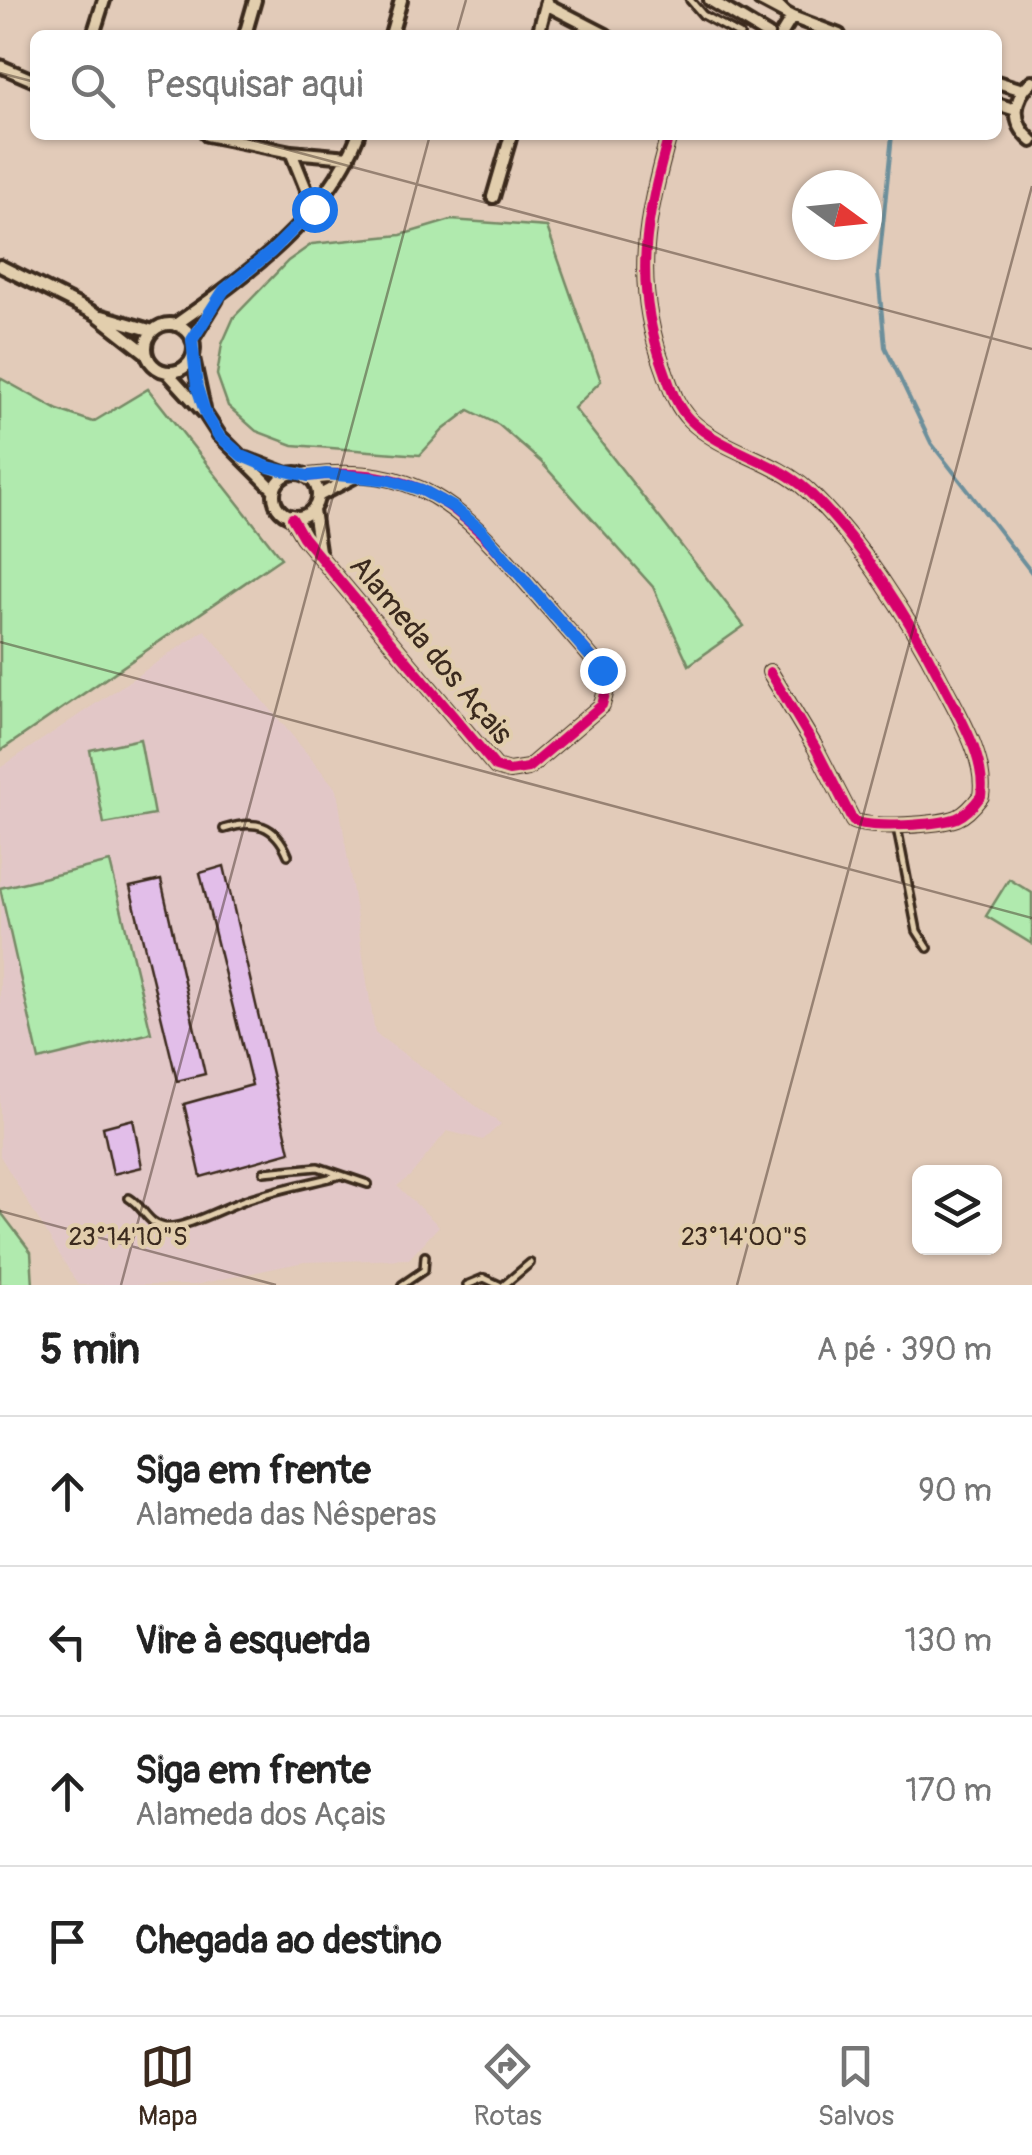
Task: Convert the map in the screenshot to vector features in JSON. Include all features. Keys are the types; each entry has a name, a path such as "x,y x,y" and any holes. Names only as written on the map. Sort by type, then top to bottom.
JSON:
{"street":[{"path":"95,30 104,0"},
{"path":"246,30 255,0"},
{"path":"392,30 401,0"},
{"path":"710,0 760,30"},
{"path":"760,0 826,30"},
{"path":"539,30 546,2 597,30"},
{"path":"784,30 792,17"},
{"path":"0,66 30,79"},
{"path":"1002,82 1028,85 1016,110 1020,129 1032,140"},
{"path":"1002,106 1016,110"},
{"path":"231,140 291,152 350,157"},
{"path":"146,352 153,331 174,325 224,290 271,252 314,209 333,186 356,140"},
{"path":"493,197 510,140"},
{"path":"668,140 653,194 643,255 648,316 676,400 688,418 708,434 788,475 825,509 886,586 956,710 982,774 981,796 958,818 866,826 853,821 816,747 770,672"},
{"path":"291,152 314,209"},
{"path":"0,266 96,314 153,331"},
{"path":"192,340 224,290"},
{"path":"96,314 146,352 153,366 167,372 206,415 219,436 274,490 279,510 292,518 320,556"},
{"path":"174,325 192,340 197,387 206,415"},
{"path":"167,372 183,368 192,356"},
{"path":"242,456 287,474 302,473 314,481 318,496 313,510 314,534 320,556"},
{"path":"274,490 287,474"},
{"path":"308,476 357,475"},
{"path":"318,496 357,475"},
{"name":"Alameda dos Açais","path":"320,556 496,768 509,772 528,768 602,705 606,683 602,670 481,530 453,507 422,490 357,475"},
{"path":"292,518 313,510"}],"lane":[{"path":"690,0 703,15 731,30"},
{"path":"776,0 792,17"},
{"path":"224,829 258,823 272,830 288,855"},
{"path":"897,825 917,931 928,948"},
{"path":"264,1172 308,1166 368,1184"},
{"path":"129,1198 141,1206 151,1221 160,1226 175,1226 248,1199 340,1175"},
{"path":"402,1285 424,1270 425,1256"},
{"path":"467,1285 484,1278 501,1285 530,1263"}],"shaded area":[{"path":"205,630 337,790 375,1033 501,1124 483,1140 447,1131 397,1186 439,1226 409,1259 304,1262 194,1285 78,1285 0,1156 0,768"}],"green space":[{"path":"451,220 547,227 601,381 574,408 744,626 689,665 653,587 541,462 499,425 469,410 420,455 293,445 256,431 228,406 217,375 222,344 234,317 288,261 312,244 401,235"},
{"path":"0,378 58,410 93,422 148,389 281,558 0,751"},
{"path":"140,739 154,815 104,824 90,750"},
{"path":"110,862 151,1033 39,1060 0,888"},
{"path":"1009,879 1032,893 1032,944 986,916"},
{"path":"0,1211 31,1252 33,1285 0,1285"}],"building":[{"path":"224,866 290,1152 201,1177 184,1104 252,1085 200,873"},
{"path":"161,880 205,1074 177,1081 130,887"},
{"path":"133,1119 142,1167 113,1174 103,1127"}],"waterway":[{"path":"891,140 878,274 885,347 931,443 1032,573"}],"cycle path":[{"path":"668,140 649,223 645,278 653,335 677,401 703,431 794,479 846,532 914,632 963,722 980,767 981,796 964,814 948,820 889,825 853,821 770,672"},
{"path":"292,518 303,537 496,767 509,771 528,768 602,705 606,690 602,670 502,555 456,512 433,496 378,476 308,476"}],"route":[{"path":"314,209 271,252 224,290 192,340 197,387 206,415 219,436 242,456 287,474 357,475 390,480 422,490 453,507 481,530 602,670"}]}
